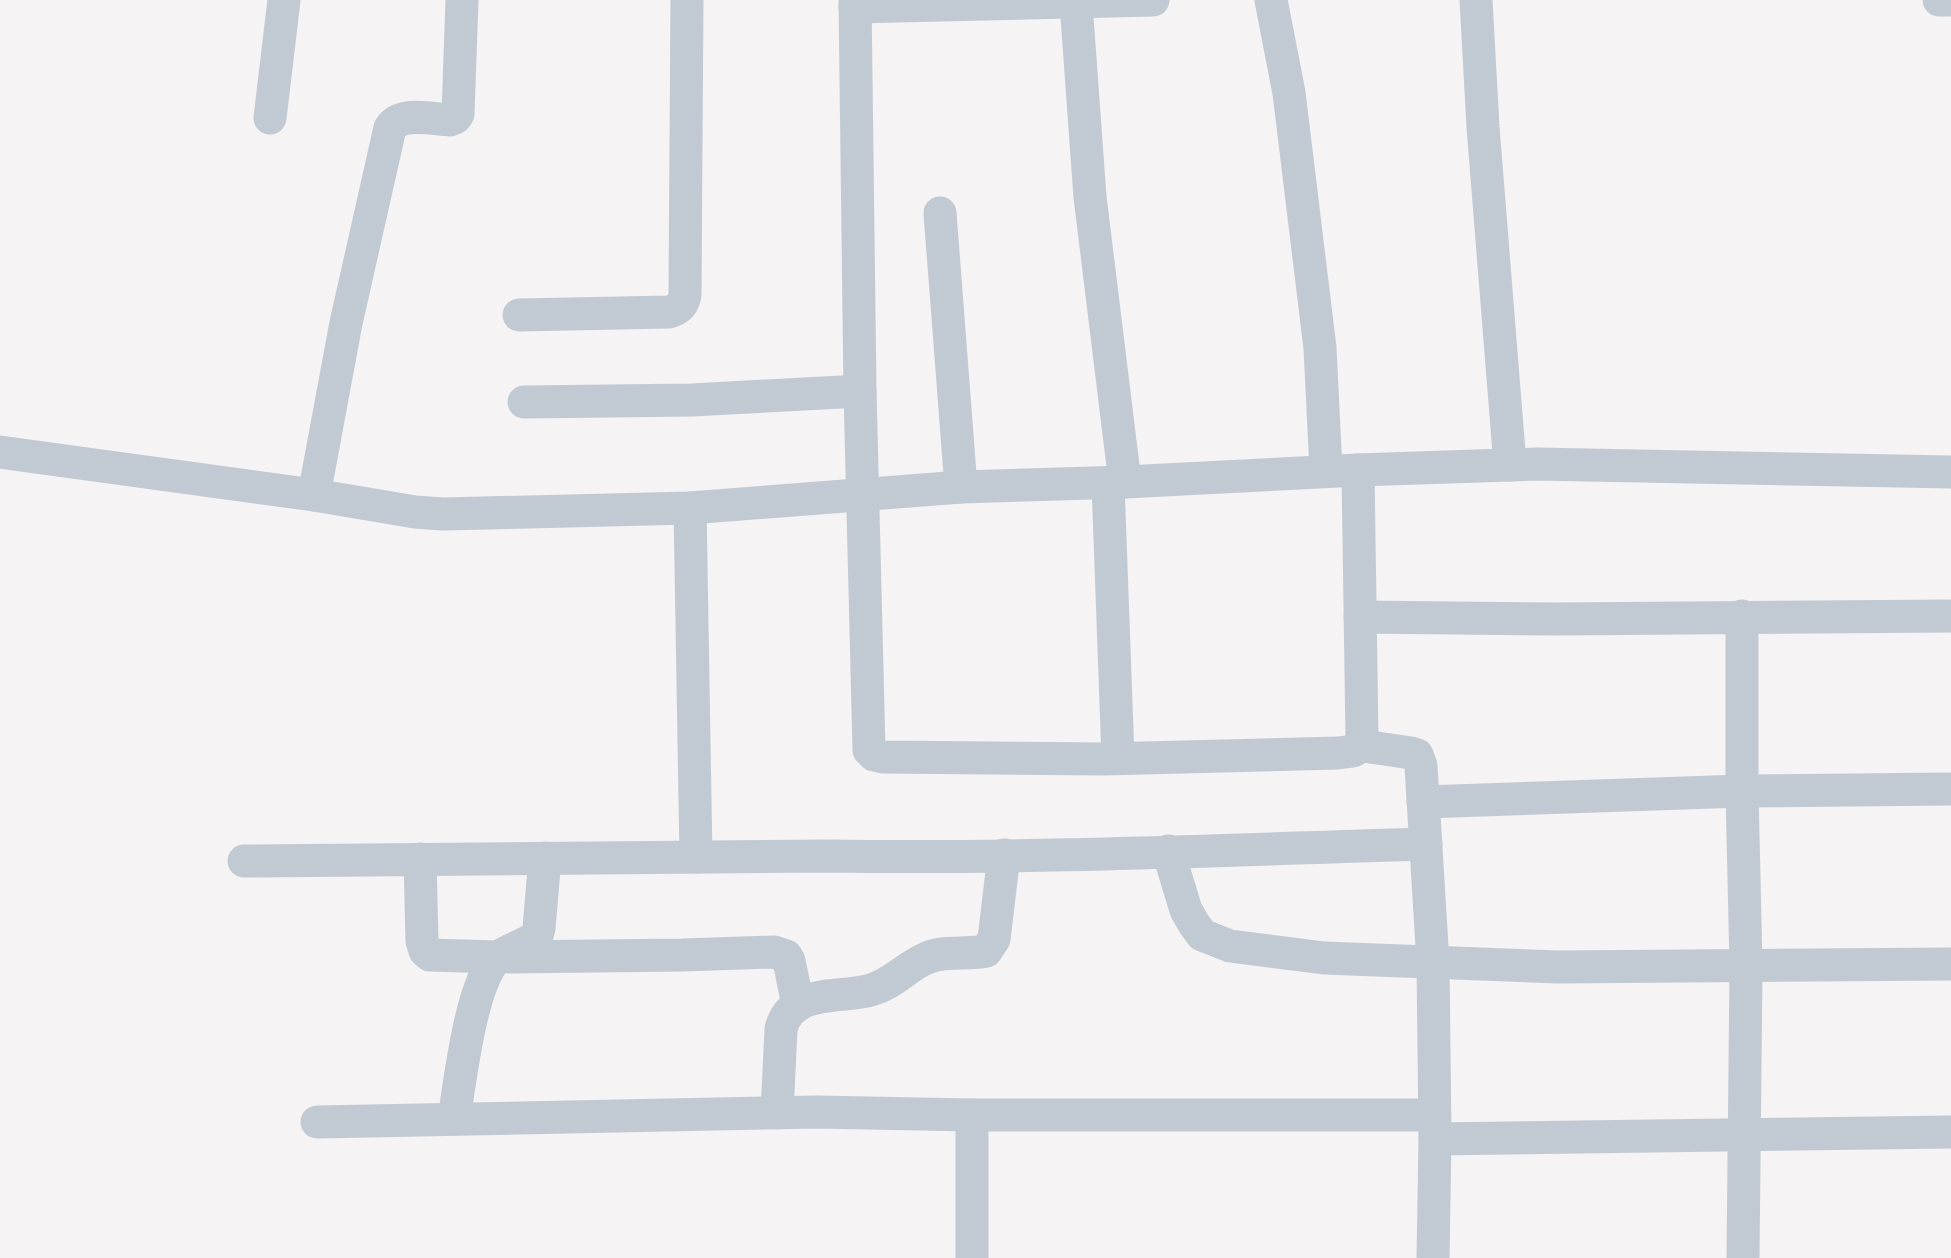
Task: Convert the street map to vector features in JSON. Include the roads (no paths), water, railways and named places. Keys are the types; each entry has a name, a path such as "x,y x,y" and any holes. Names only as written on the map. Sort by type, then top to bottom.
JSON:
{"street":[{"path":"270,118 284,0"},
{"path":"314,495 346,323 390,128 393,122 403,118 450,120 458,114 462,0"},
{"path":"519,315 669,312 678,309 684,302 686,283 687,0"},
{"path":"1153,0 1076,3 855,3 860,391 869,750 874,755 894,758 1118,758 1338,753 1353,751 1364,744"},
{"path":"1271,0 1289,93 1320,348 1326,471"},
{"path":"1476,0 1483,127 1510,465"},
{"path":"1939,0 1951,0"},
{"path":"1076,3 1090,197 1117,482 1118,758"},
{"path":"940,213 962,488"},
{"path":"524,402 692,400 860,391"},
{"path":"0,452 314,495 415,512 443,514 690,508 962,488 1510,465 1951,472"},
{"path":"1358,470 1362,740 1370,747 1417,755 1422,766 1433,963 1433,1258"},
{"path":"690,508 696,857"},
{"path":"1742,616 1742,791 1746,966 1743,1258"},
{"path":"1360,617 1557,619 1951,616"},
{"path":"1423,802 1742,791 1951,789"},
{"path":"244,861 1004,855 1426,844"},
{"path":"1168,851 1186,910 1202,935 1214,942 1230,946 1324,958 1558,967 1951,964"},
{"path":"777,1113 783,1019 792,1009 806,1000 873,990 886,985 926,958 986,951 994,939 1004,855"},
{"path":"454,1119 466,1046 479,988 485,973 497,957 537,936 545,858"},
{"path":"420,859 422,941 425,951 430,955 497,957 774,952 786,956 789,961 798,1005"},
{"path":"317,1122 777,1113 972,1114 1743,1136 1951,1132"},
{"path":"972,1114 972,1258"}]}
